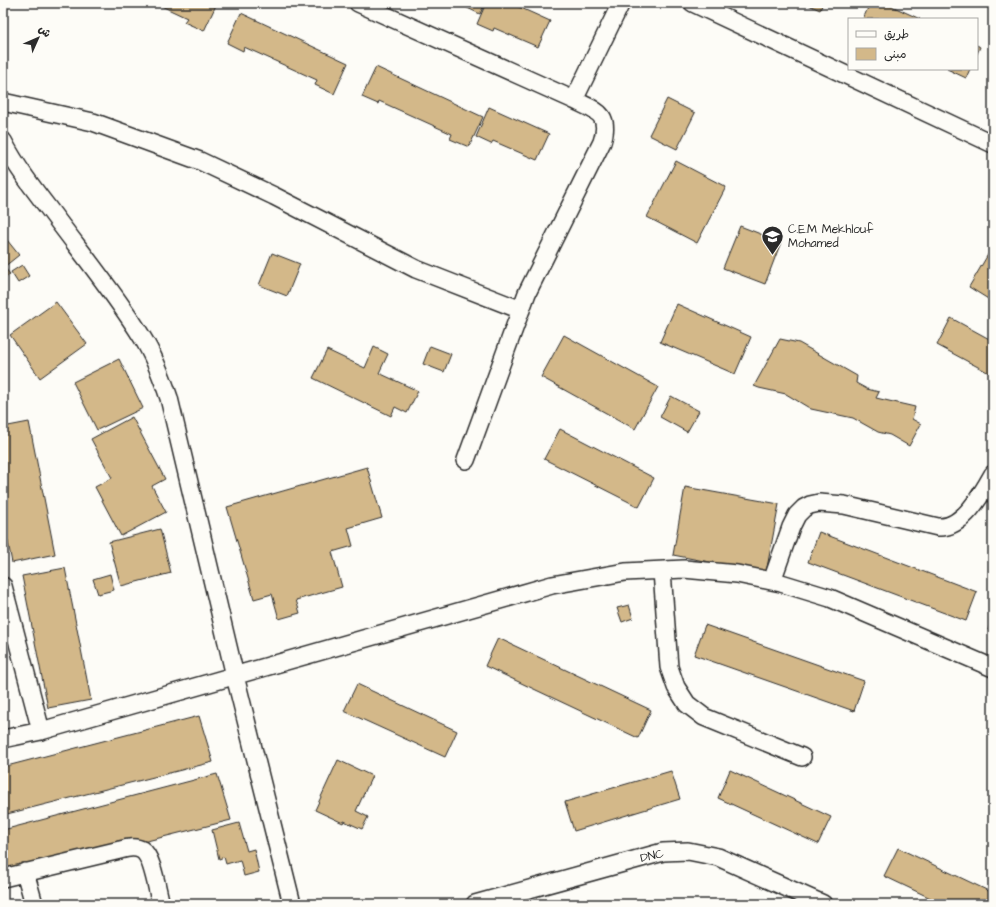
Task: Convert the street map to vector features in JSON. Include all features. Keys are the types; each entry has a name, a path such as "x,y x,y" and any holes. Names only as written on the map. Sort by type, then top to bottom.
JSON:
{"street":[{"path":"358,3 574,100 596,111 605,123 605,132 602,142 527,294 466,460"},
{"path":"574,100 620,3"},
{"path":"693,3 993,144"},
{"path":"3,102 93,122 200,160 416,269 521,310"},
{"path":"3,141 13,160 30,184 126,313 157,365 169,398 235,676 292,904"},
{"path":"772,581 791,527 797,515 804,508 810,505 819,503 844,505 946,528 952,525 967,512 993,474"},
{"path":"3,739 41,731 552,585 625,572 684,569 737,574 772,581 830,598 993,668"},
{"path":"662,570 670,667 676,687 687,704 704,717 802,757"},
{"path":"3,586 41,731"},
{"path":"3,878 126,848 136,848 145,853 150,862 161,904"},
{"name":"DNC","path":"475,904 663,852 688,851 718,856 823,904"},
{"path":"25,872 34,904"}],"building":[{"path":"155,3 217,3 204,31 184,22 187,18"},
{"path":"462,3 485,3 480,14 461,5"},
{"path":"486,3 510,3 550,21 538,47 494,28 493,31 477,24"},
{"path":"804,3 823,3 820,10"},
{"path":"870,3 885,3 918,18 863,18"},
{"path":"241,13 348,63 334,94 315,85 317,80 244,47 243,51 227,43"},
{"path":"376,67 483,117 469,147 450,139 452,134 379,101 378,104 362,97"},
{"path":"949,70 970,70 966,78"},
{"path":"667,99 695,113 677,149 649,135"},
{"path":"489,107 549,134 537,160 493,141 491,144 476,137"},
{"path":"676,161 726,187 697,243 647,217"},
{"path":"740,226 781,242 765,284 723,268"},
{"path":"3,235 19,255 4,267 10,274 3,280"},
{"path":"993,246 993,302 969,287"},
{"path":"272,253 300,264 287,296 259,285"},
{"path":"22,265 29,276 18,283 11,272"},
{"path":"56,302 87,344 40,378 10,335"},
{"path":"677,304 751,337 735,374 660,342"},
{"path":"951,318 993,341 993,370 991,374 937,345"},
{"path":"564,335 658,387 635,429 541,377"},
{"path":"780,339 799,343 857,376 856,383 867,389 879,392 876,398 915,407 912,419 921,424 909,446 890,435 878,432 853,418 811,409 786,394 754,386"},
{"path":"430,346 451,354 444,372 423,364"},
{"path":"374,347 388,354 379,373 418,391 407,413 395,407 391,416 313,378 327,350 365,368"},
{"path":"119,359 143,408 97,430 73,382"},
{"path":"671,396 699,411 687,432 660,417"},
{"path":"132,417 165,479 152,486 166,512 121,536 95,487 112,478 91,439"},
{"path":"29,422 55,554 12,563 3,516 3,427"},
{"path":"560,429 654,478 639,507 544,459"},
{"path":"367,467 382,518 348,528 353,546 332,552 342,587 296,600 300,613 279,619 272,594 254,599 227,507"},
{"path":"685,487 779,504 766,573 673,555"},
{"path":"160,529 171,573 121,586 109,542"},
{"path":"819,532 977,592 966,621 808,562"},
{"path":"65,568 91,700 48,708 22,576"},
{"path":"110,574 114,590 98,594 93,579"},
{"path":"629,605 633,618 622,622 617,608"},
{"path":"993,616 993,632 988,630"},
{"path":"705,625 864,681 854,711 694,655"},
{"path":"498,638 651,710 638,738 485,666"},
{"path":"357,684 457,731 445,757 344,711"},
{"path":"199,716 213,762 3,815 3,767"},
{"path":"338,760 372,776 356,811 368,817 362,829 344,821 343,823 315,810"},
{"path":"730,770 831,817 818,844 718,798"},
{"path":"671,771 680,799 574,831 565,802"},
{"path":"217,774 231,820 3,877 3,830"},
{"path":"239,823 247,851 254,849 259,872 244,876 240,860 226,864 224,857 219,859 212,830"},
{"path":"898,848 993,893 993,904 943,904 884,876"}],"place":[{"name":"C.E.M Mekhlouf Mohamed","path":"773,256"}]}
